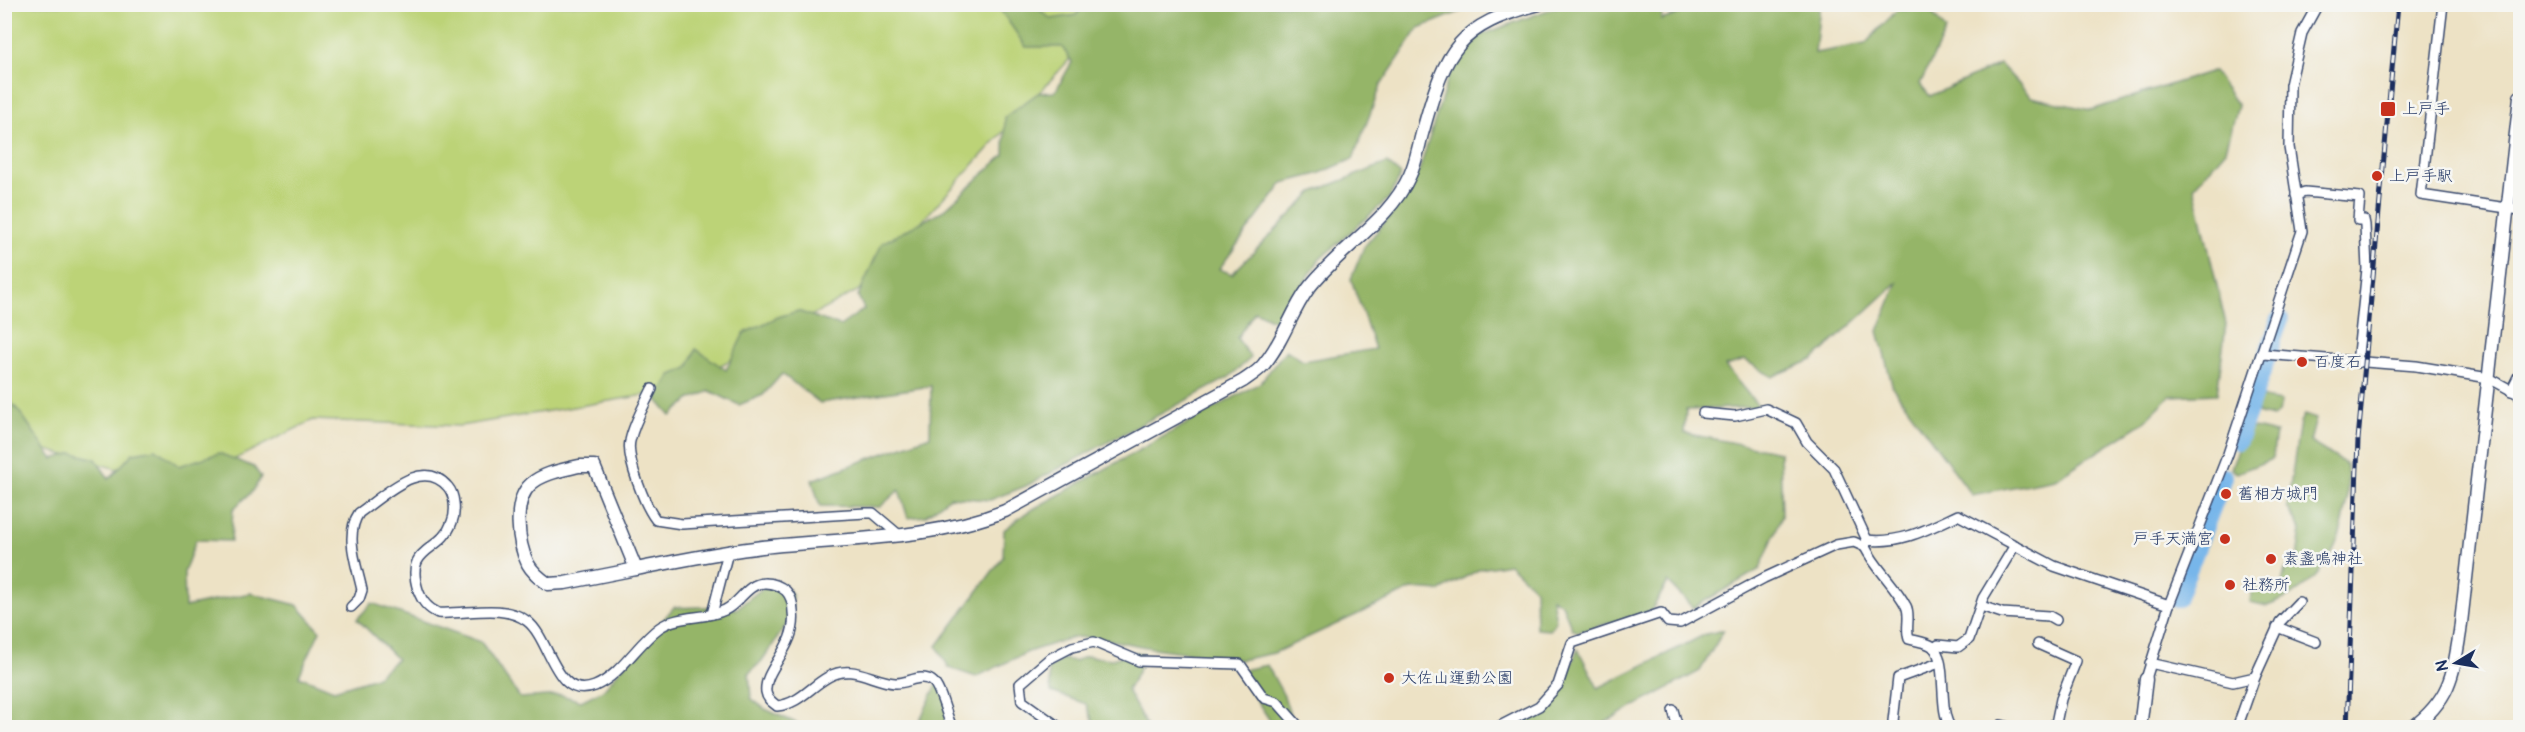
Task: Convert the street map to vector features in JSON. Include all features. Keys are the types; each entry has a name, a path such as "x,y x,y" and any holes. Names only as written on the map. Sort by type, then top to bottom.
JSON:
{"street":[{"path":"636,570 594,466 579,466 538,478 523,493 519,520 522,546 529,565 548,584 565,583 636,570 728,552 899,535 976,522 1005,511 1243,381 1264,365 1307,291 1329,265 1392,204 1410,174 1429,107 1446,64 1458,44 1478,26 1502,14 1539,4"},
{"path":"2140,728 2150,663 2169,605 2268,354 2302,231 2289,147 2290,85 2302,33 2318,4"},
{"path":"2443,4 2421,195 2500,205 2514,210"},
{"path":"2412,728 2439,704 2452,681 2460,632 2489,378 2514,210 2520,97"},
{"path":"2296,195 2305,192 2360,197 2358,220 2364,220 2365,225 2367,269 2356,363"},
{"path":"2268,354 2356,363 2416,366 2489,378 2520,395"},
{"path":"2511,391 2520,373"},
{"path":"652,389 629,444 639,484 650,513 656,520 682,524 850,512 873,513 899,535"},
{"path":"1703,413 1735,416 1766,409 1796,423 1807,442 1834,469 1874,564 1907,608 1906,632 1909,639 1934,648 1938,645 1958,647 1969,639 1981,606 2015,545"},
{"path":"351,607 359,599 362,590 351,534 354,520 359,513 413,476 429,473 440,479 450,490 454,509 452,523 446,533 416,562 414,575 424,603 438,613 513,613 536,630 560,677 572,686 582,689 597,685 661,626 702,614 712,614 730,607 752,586 765,583 777,585 790,596 794,629 766,687 769,700 777,706 792,704 828,677 849,670 896,683 916,678 927,679 937,687 952,728"},
{"path":"1496,728 1539,706 1558,685 1572,643 1661,613 1668,622 1680,623 1764,578 1836,545 1854,542 1887,543 1904,539 1959,515 2054,566 2169,605"},
{"path":"712,614 728,552"},
{"path":"2237,728 2255,677 2277,627 2299,602"},
{"path":"1981,606 2002,613 2049,616 2056,620"},
{"path":"2277,627 2316,642"},
{"path":"1060,728 1022,701 1020,684 1049,659 1072,647 1094,642 1139,661 1239,664 1264,698 1277,702 1300,728"},
{"path":"2038,644 2076,662 2061,699 2055,728"},
{"path":"1934,648 1944,688 1944,711 1951,728"},
{"path":"1897,728 1893,721 1898,678 1939,663"},
{"path":"2150,663 2233,682 2255,677"},
{"path":"1673,710 1678,728"},
{"path":"2001,724 2014,728"}],"green space":[{"path":"1085,4 1477,5 1419,28 1381,85 1353,159 1318,174 1283,183 1219,269 1232,274 1313,192 1387,163 1401,175 1389,198 1319,260 1279,323 1255,311 1237,338 1251,358 1228,378 1026,486 990,500 950,497 925,516 908,518 899,490 880,507 820,506 812,480 930,436 931,386 820,403 782,374 763,395 739,405 710,391 689,400 671,416 656,399 671,375 688,368 696,349 726,370 744,333 778,317 798,311 840,326 864,309 858,296 882,243 944,210 1004,155 1005,117 1038,93 1055,92 1072,62 1062,47 1026,47 997,5 1034,5 1051,19 1076,15"},
{"path":"4,5 1119,5 859,290 675,390 460,426 313,420 181,486 5,439"},
{"path":"1561,5 1664,5 1661,20 1705,5 1820,5 1815,53 1865,44 1897,10 1929,9 1946,30 1920,84 1930,96 2000,64 2031,97 2091,110 2213,71 2238,106 2226,150 2194,187 2226,324 2217,394 2170,396 2143,423 2055,479 1972,495 1893,388 1878,331 1898,282 1814,359 1772,377 1745,360 1725,366 1759,407 1686,410 1684,433 1780,452 1782,516 1760,569 1693,608 1668,582 1651,611 1578,632 1572,629 1562,604 1552,598 1556,621 1550,630 1536,629 1535,589 1509,564 1480,569 1440,591 1412,589 1274,653 1240,660 1105,639 1074,637 1028,652 976,677 949,668 937,646 1003,557 1004,530 1026,513 1260,383 1286,350 1303,361 1375,349 1351,279 1364,247 1404,199 1419,171 1449,75 1479,36"},
{"path":"4,396 18,410 53,459 73,453 96,459 109,479 133,453 156,449 179,466 219,453 254,467 261,477 253,491 233,509 231,541 196,540 184,572 185,607 250,593 297,605 320,631 299,676 334,690 376,677 397,659 357,619 372,603 481,642 520,698 561,695 581,701 603,690 674,607 736,609 764,587 784,584 792,595 791,614 787,624 761,662 749,673 751,698 765,709 805,727 5,727"},
{"path":"2258,397 2281,401 2279,413 2273,417 2259,414 2255,408"},
{"path":"2304,415 2316,419 2310,442 2346,464 2347,496 2340,533 2325,564 2301,589 2267,606 2250,602 2252,585 2281,587 2285,570 2297,559 2301,530 2287,507 2300,422"},
{"path":"2250,427 2276,433 2272,459 2237,473 2231,469 2245,430"},
{"path":"1724,630 1700,671 1605,722 1600,727 1510,728 1538,714 1550,705 1563,688 1578,649 1598,688 1706,634"},
{"path":"1136,652 1143,653 1138,672 1127,690 1147,727 1095,727 1086,704 1051,692 1048,669 1062,659 1075,661 1087,656 1112,659"},
{"path":"1267,665 1284,696 1294,727 1266,727 1271,722 1237,671"},
{"path":"940,678 951,722 956,727 916,728"}],"waterway":[{"path":"2238,441 2280,319"},
{"path":"2177,599 2224,477"}],"railway":[{"path":"2347,728 2358,440 2398,4"}],"place":[{"name":"上戸手","path":"2388,109"},
{"name":"上戸手駅","path":"2377,176"},
{"name":"百度石","path":"2302,362"},
{"name":"舊相方城門","path":"2226,494"},
{"name":"戸手天満宮","path":"2225,539"},
{"name":"素盞嗚神社","path":"2271,559"},
{"name":"社務所","path":"2230,585"},
{"name":"大佐山運動公園","path":"1389,678"}]}
